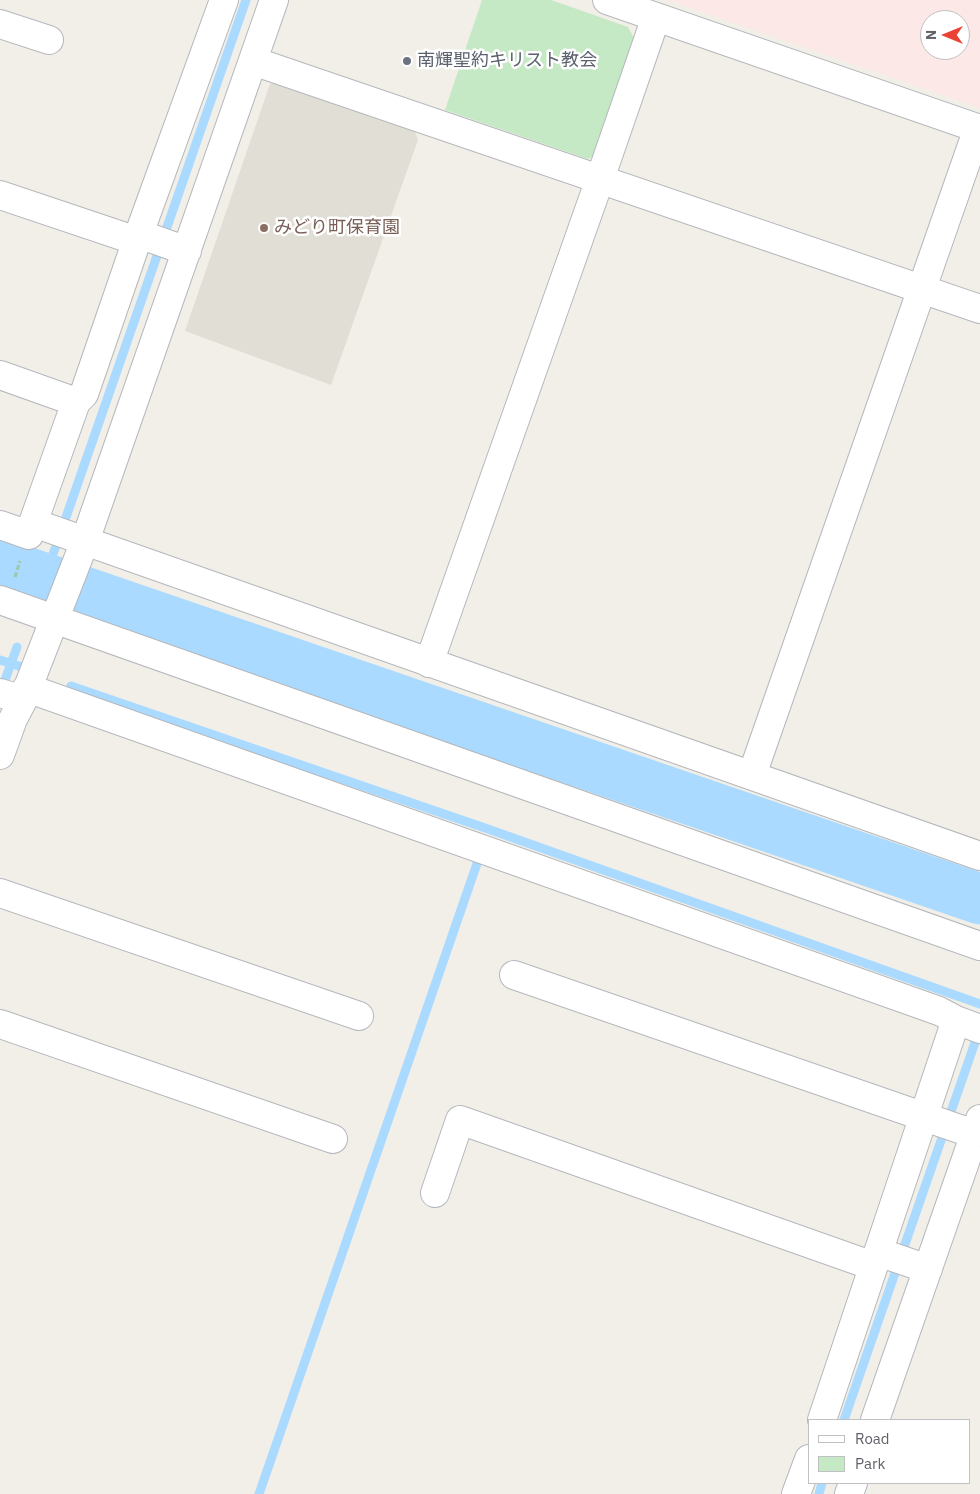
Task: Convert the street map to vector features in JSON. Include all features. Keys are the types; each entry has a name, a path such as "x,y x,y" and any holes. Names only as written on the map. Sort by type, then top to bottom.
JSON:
{"street":[{"path":"62,537 156,242 224,0"},
{"path":"0,755 14,719 14,694 57,613 62,537 76,402 84,394 156,242 254,60 274,0"},
{"path":"607,0 979,128 921,288 752,775"},
{"path":"429,663 656,17"},
{"path":"0,24 49,40"},
{"path":"254,60 980,309"},
{"path":"0,195 156,242"},
{"path":"0,375 76,402"},
{"path":"0,525 29,535 62,537 752,775 980,856"},
{"path":"7,590 57,613 980,946"},
{"path":"14,694 480,850 929,1008 968,1024 954,1123 896,1261 822,1419"},
{"path":"0,893 359,1016"},
{"path":"514,975 954,1123"},
{"path":"0,1024 333,1139"},
{"path":"435,1193 460,1120 896,1261"},
{"path":"875,1419 896,1261 954,1123"},
{"path":"796,1494 808,1462"}],"path":[{"path":"7,590 22,557"}],"shaded area":[{"path":"667,0 980,0 980,108"},
{"path":"282,79 412,123 418,140 331,385 185,331 270,84"}],"green space":[{"path":"482,0 551,0 628,27 636,42 598,154 588,159 445,110"}],"waterway":[{"path":"39,590 246,0"},
{"path":"0,563 980,899"},
{"path":"1,691 17,647"},
{"path":"0,660 19,666"},
{"path":"71,686 488,829 980,1004"},
{"path":"259,1494 481,852"},
{"path":"844,1419 979,1031"},
{"path":"819,1494 822,1484"}],"place":[{"name":"南輝聖約キリスト教会","path":"407,61"},
{"name":"みどり町保育園","path":"264,228"}]}
